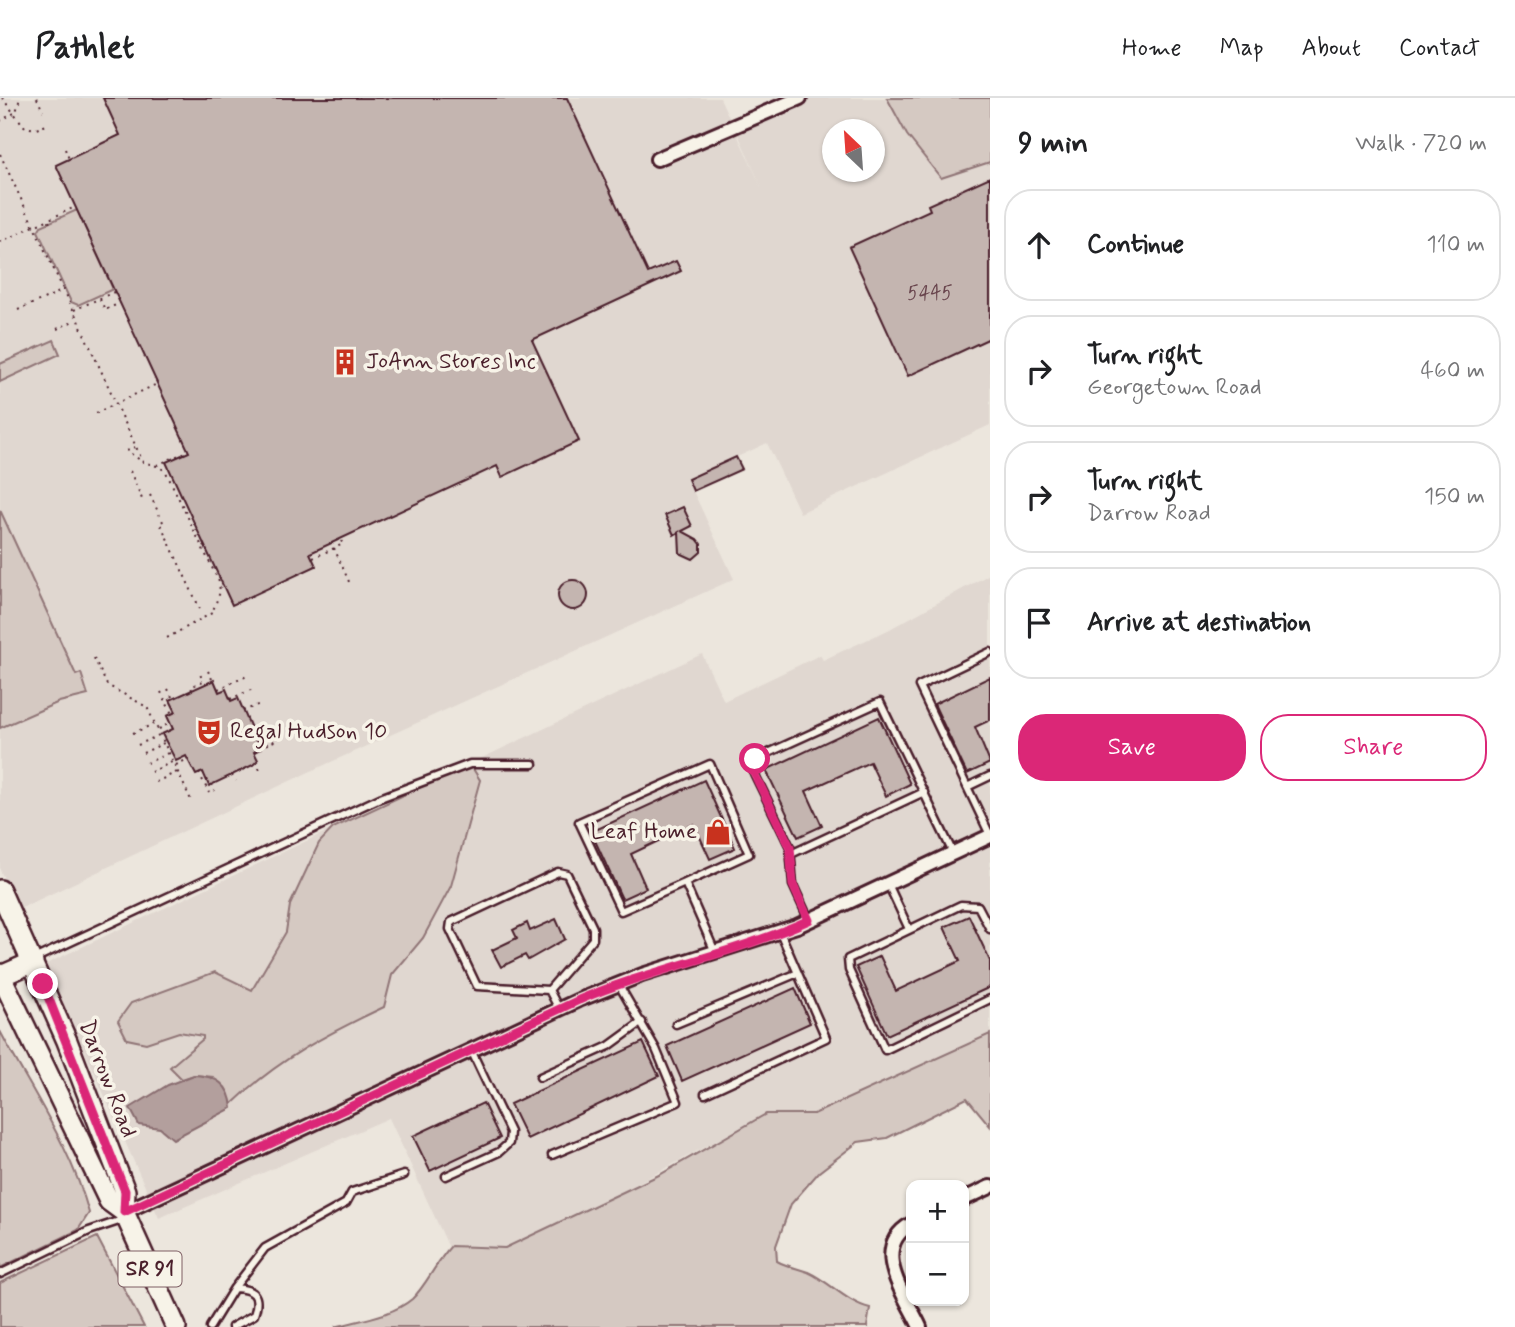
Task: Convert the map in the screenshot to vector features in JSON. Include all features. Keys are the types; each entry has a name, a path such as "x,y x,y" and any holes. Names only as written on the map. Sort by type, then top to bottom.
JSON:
{"main road":[{"name":"Darrow Road","path":"0,890 5,911 33,961 125,1191 125,1215"},
{"path":"1,975 33,961"},
{"name":"Darrow Road","path":"1,975 109,1201 125,1215 176,1327"}],"street":[{"path":"657,159 800,98"},
{"path":"125,1215 618,983 780,932 990,835"},
{"path":"969,1196 990,1186"},
{"path":"906,1227 898,1233 890,1246 890,1260 920,1327"}],"lane":[{"path":"990,652 919,686 990,835"},
{"path":"809,920 793,885 791,854 754,766 755,759 781,745 880,702 953,853"},
{"path":"33,961 380,799 470,764 533,764"},
{"path":"710,764 749,854 685,883 621,911 579,822 710,764"},
{"path":"967,787 990,776"},
{"path":"791,854 924,792"},
{"path":"558,872 567,874 593,928 593,939 549,990 477,986 450,929 451,922 558,872"},
{"path":"685,883 716,954"},
{"path":"888,884 909,929"},
{"path":"990,929 978,906 961,905 848,959 849,970 885,1050 990,999"},
{"path":"705,1094 825,1038 780,932"},
{"path":"676,1024 798,973"},
{"path":"552,1155 678,1102 642,1022 618,983"},
{"path":"549,990 559,1009"},
{"path":"540,1077 609,1046 642,1022"},
{"path":"446,1176 499,1152 509,1143 510,1132 471,1050"},
{"path":"210,1327 234,1288 265,1248 346,1203 352,1192 404,1175"},
{"path":"0,1274 125,1215"},
{"path":"232,1327 254,1315 258,1304 256,1295 250,1289 234,1288"}],"path":[{"path":"2,98 30,130 49,124"},
{"path":"0,121 15,114 20,98"},
{"path":"37,98 43,111"},
{"path":"65,149 69,159"},
{"path":"0,154 143,462"},
{"path":"0,242 75,207"},
{"path":"48,220 51,227"},
{"path":"18,310 64,290"},
{"path":"73,310 114,292"},
{"path":"100,298 105,310 120,303"},
{"path":"57,329 77,320"},
{"path":"96,413 157,384"},
{"path":"136,447 127,451 166,472 219,582 217,604 205,620 167,638"},
{"path":"156,465 188,451"},
{"path":"130,471 142,499"},
{"path":"150,495 200,609"},
{"path":"313,558 343,544 340,539"},
{"path":"334,548 350,584"},
{"path":"94,658 107,685 147,707 191,800"},
{"path":"208,671 213,681"},
{"path":"192,690 191,687 203,681 200,674"},
{"path":"218,689 247,676"},
{"path":"168,689 173,699"},
{"path":"230,699 253,689"},
{"path":"162,692 172,714"},
{"path":"243,711 260,704"},
{"path":"133,733 155,723"},
{"path":"158,729 170,723"},
{"path":"166,725 168,731"},
{"path":"253,733 270,726"},
{"path":"138,745 160,734"},
{"path":"260,748 276,740"},
{"path":"143,753 164,743"},
{"path":"147,763 169,753"},
{"path":"151,772 188,759"},
{"path":"256,761 260,770"},
{"path":"156,782 178,772"},
{"path":"199,774 209,793"},
{"path":"232,775 236,781"},
{"path":"212,784 215,791"}],"shaded area":[{"path":"0,98 720,98 761,186 734,125 799,98 990,98 990,425 800,513 767,443 688,480 734,579 309,772 19,909 0,870"},
{"path":"887,98 990,98 990,162 941,178 907,135"},
{"path":"77,210 113,289 78,305 71,302 38,231 41,226"},
{"path":"54,340 60,354 0,382 0,364"},
{"path":"0,510 76,675 81,673 88,695 59,702 0,728"},
{"path":"990,574 990,1034 814,1114 766,1114 463,1278 389,1118 159,1218 46,964 702,654 724,701 820,655 823,660 888,630"},
{"path":"470,764 480,780 451,886 423,938 392,975 384,1007 285,1061 232,1104 213,1077 194,1075 182,1079 170,1067 203,1039 203,1036 179,1032 146,1043 127,1039 118,1021 131,1003 215,972 252,990 286,932 290,905 319,843 333,828"},
{"path":"0,1031 61,1142 89,1213 78,1230 0,1268"},
{"path":"990,1034 990,1126 967,1098 887,1138 858,1142 819,1172 791,1204 776,1246 777,1261 808,1272 853,1301 870,1308 867,1327 335,1327 404,1305 417,1294 451,1246 505,1248 661,1174 766,1114 814,1114"},
{"path":"194,1075 209,1077 225,1087 232,1108 173,1139 160,1128 139,1125 130,1108 168,1085"},
{"path":"97,1237 144,1327 0,1327 0,1283"}],"building":[{"name":"JoAnn Stores Inc","path":"103,98 567,98 648,273 676,261 681,271 532,340 579,441 502,477 497,466 310,553 316,566 232,605 166,462 189,452 56,165 120,135"},
{"path":"990,177 990,338 908,376 849,247 930,210 928,205"},
{"path":"736,457 742,469 693,491 688,479"},
{"path":"683,507 692,526 682,531 701,544 701,552 693,559 680,553 679,532 674,535 665,515"},
{"path":"573,580 584,584 588,595 584,606 573,610 562,606 558,595 562,584"},
{"path":"990,677 990,720 975,727 990,763 967,774 934,704"},
{"name":"Regal Hudson 10","path":"214,680 219,692 226,689 231,701 238,698 260,749 254,752 258,760 253,765 209,786 203,772 196,775 186,756 176,761 162,734 173,729 167,716 176,712 170,700"},
{"path":"879,717 910,784 886,796 870,762 806,791 822,826 798,837 766,770"},
{"path":"704,780 735,848 710,859 694,824 631,854 646,888 622,899 591,832"},
{"path":"969,916 990,961 990,987 887,1035 856,967 880,956 896,991 960,961 944,927"},
{"path":"556,919 565,939 528,960 525,955 501,967 492,950 517,938 513,930 527,923 530,931"},
{"path":"795,988 810,1023 682,1081 667,1046"},
{"path":"643,1042 659,1076 527,1139 510,1104"},
{"path":"483,1103 500,1138 430,1171 413,1136"}],"place":[{"name":"JoAnn Stores Inc","path":"345,362"},
{"name":"Regal Hudson 10","path":"209,732"},
{"name":"Leaf Home","path":"718,832"}],"route":[{"path":"43,984 125,1191 124,1212 618,983 740,947 809,920 793,885 790,847 754,773 755,759"}]}
